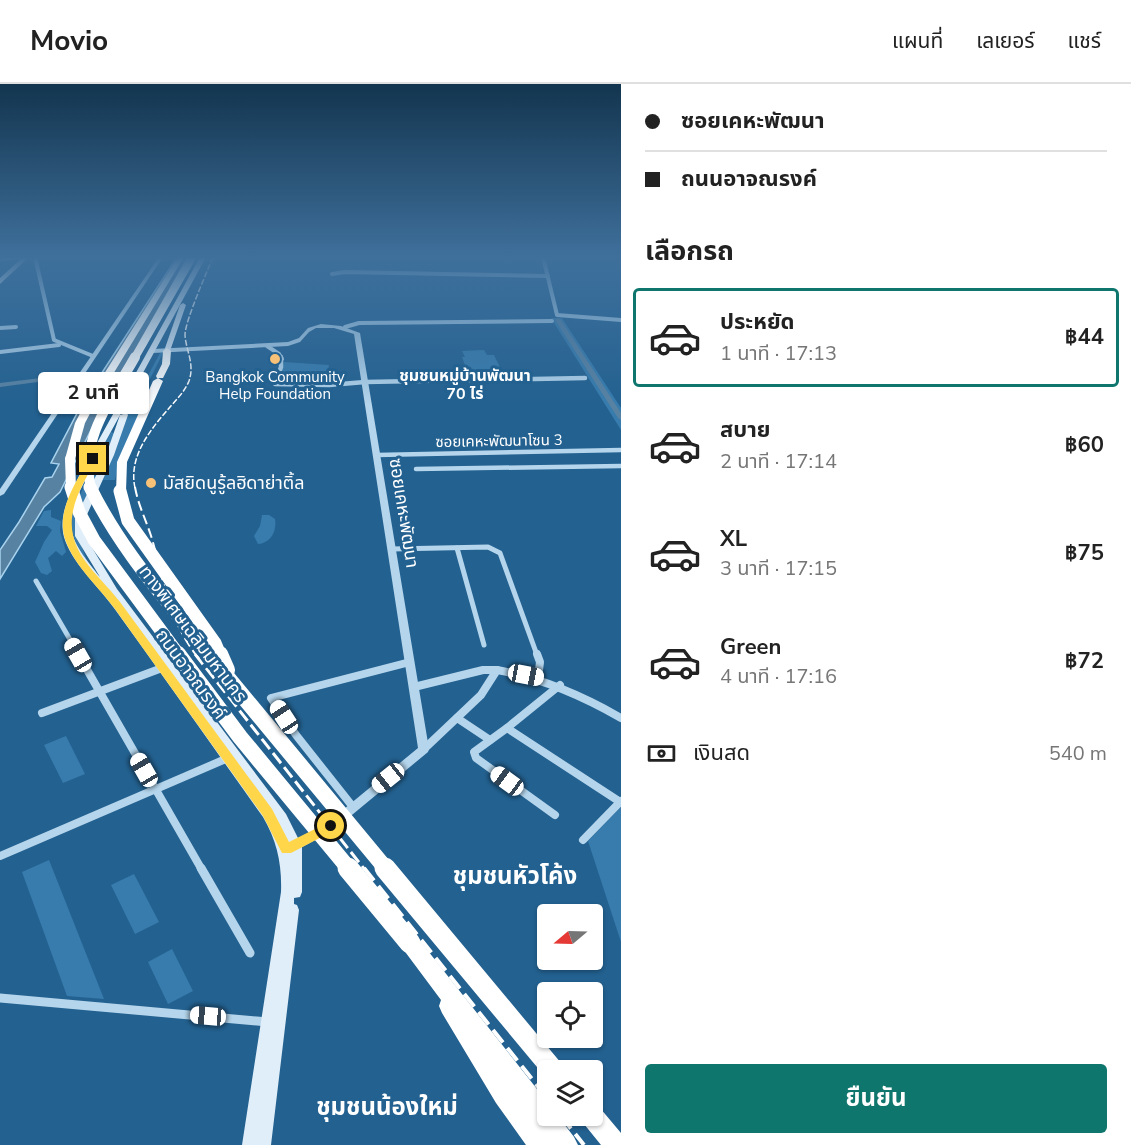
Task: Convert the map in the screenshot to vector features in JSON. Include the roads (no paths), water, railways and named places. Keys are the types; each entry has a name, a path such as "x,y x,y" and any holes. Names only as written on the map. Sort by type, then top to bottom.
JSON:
{"highway":[{"path":"90,404 92,391 104,366 144,307"},
{"name":"ทางพิเศษเฉลิมมหานคร","path":"150,307 90,404 72,446 69,470 71,493 90,533 240,737 410,943 566,1145"},
{"name":"ทางพิเศษเฉลิมมหานคร","path":"164,307 96,425 90,442 88,472 92,492 105,517 133,558 233,685 545,1060"},
{"path":"159,351 166,364 122,462 120,491 128,521 215,643 233,685"},
{"path":"410,943 504,1095 540,1145"},
{"path":"600,1126 616,1145"}],"main road":[{"name":"ถนนอาจณรงค์","path":"159,351 181,307"},
{"name":"ถนนอาจณรงค์","path":"182,307 159,351 85,472 66,518 69,538 78,556 281,818 291,848 297,876 262,1145"},
{"name":"ถนนอาจณรงค์","path":"166,667 291,848 288,892 251,1145"}],"street":[{"path":"47,307 52,335 60,345"},
{"path":"0,494 3,485 127,307"},
{"path":"555,307 557,315 621,320"},
{"path":"159,351 295,343 311,328 345,327 359,323 552,321"},
{"path":"0,328 16,327"},
{"name":"ซอยเคหะพัฒนา","path":"345,327 357,333 424,749"},
{"path":"0,352 60,345 93,356"},
{"path":"267,346 279,352 282,357 283,363 274,384 329,385 365,382 585,378"},
{"name":"ซอยเคหะพัฒนาโซน 3","path":"377,455 621,450"},
{"path":"416,469 621,466"},
{"path":"392,549 488,547 500,553 540,662 538,678"},
{"path":"458,548 484,645"},
{"path":"36,581 250,953"},
{"path":"353,807 296,735 272,698 410,662"},
{"path":"42,713 166,667"},
{"path":"414,687 483,670 497,670 560,685 581,694 621,718"},
{"path":"291,848 323,831 424,749 481,695 497,670"},
{"path":"555,815 474,757 474,752 560,685"},
{"path":"458,718 490,740"},
{"path":"507,728 621,802 583,840"},
{"path":"0,856 228,758"},
{"path":"0,998 268,1022"}],"waterway":[{"path":"558,320 621,418"},
{"path":"0,385 73,376"}],"railway":[{"path":"135,488 134,476 138,454 156,424 183,392 191,375 185,335 193,307"},
{"path":"135,487 173,613 186,641 196,655"},
{"path":"195,654 365,870"},
{"path":"364,868 537,1085"},
{"path":"569,1126 584,1145"}],"place":[{"name":"Bangkok Community Help Foundation","path":"275,359"},
{"name":"มัสยิดนูรู้ลฮิดาย่าติ้ล","path":"151,483"}],"district":[{"name":"ชุมชนหมู่บ้านพัฒนา 70 ไร่","path":"465,384"},
{"name":"ชุมชนหัวโค้ง","path":"515,876"},
{"name":"ชุมชนน้องใหม่","path":"387,1107"}]}
